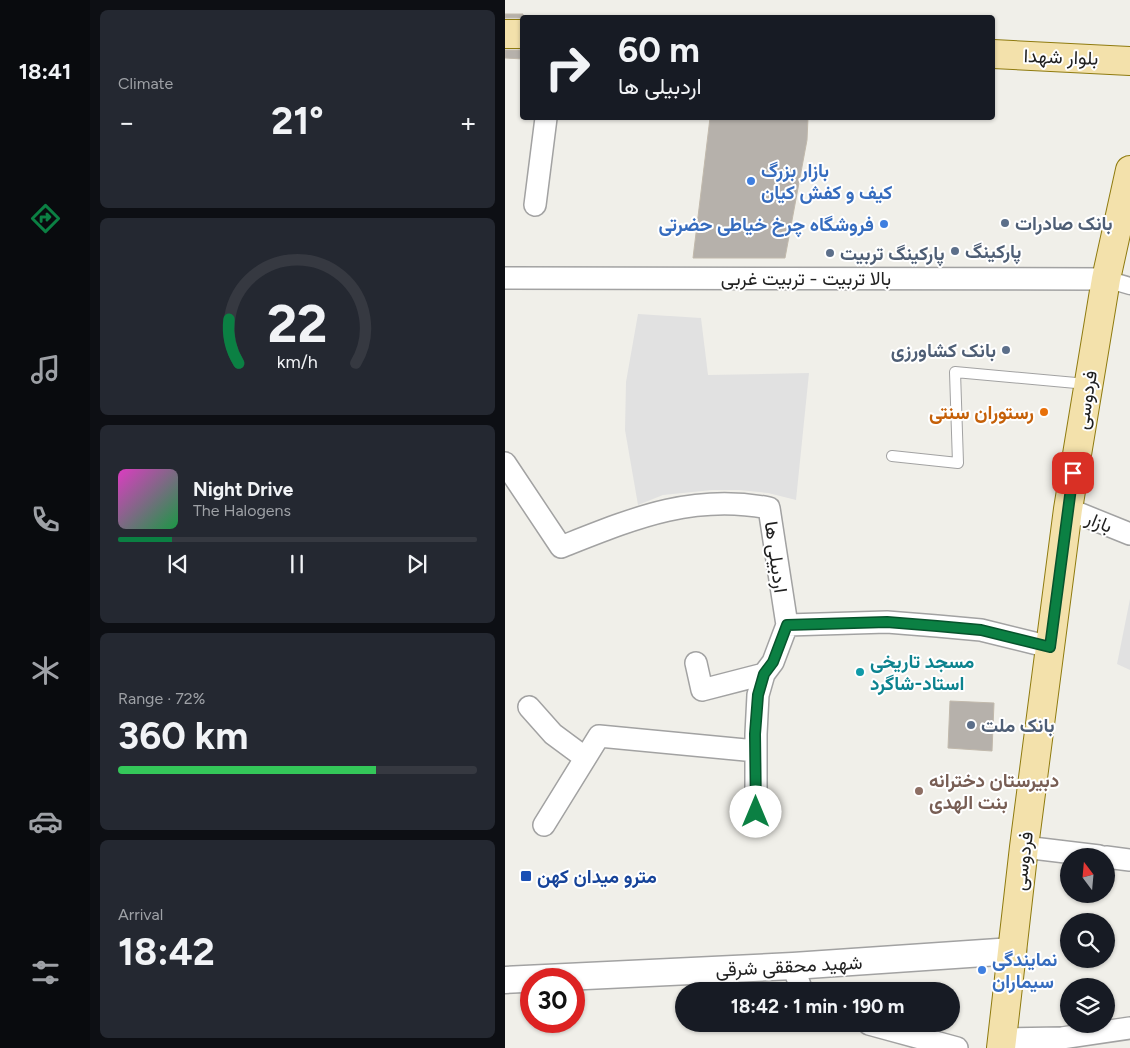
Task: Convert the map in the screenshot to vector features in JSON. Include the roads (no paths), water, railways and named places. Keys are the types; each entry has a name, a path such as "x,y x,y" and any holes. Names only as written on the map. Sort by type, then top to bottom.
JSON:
{"main road":[{"path":"505,34 520,34"},
{"name":"بلوار شهدا","path":"995,54 1130,61"},
{"name":"فردوسی","path":"1001,1044 1024,847 1068,509 1088,384 1118,282 1130,170"}],"street":[{"path":"535,206 546,120"},
{"name":"بالا تربیت - تربیت غربی","path":"505,278 1118,282"},
{"name":"اردبیلی ها","path":"505,463 561,547 646,515 684,506 716,503 749,504 769,508 787,625"},
{"name":"بازار","path":"1068,509 1130,534"},
{"path":"756,812 758,695 764,674 773,662 787,625 887,622 937,626 981,630 1050,647"},
{"path":"696,663 702,690 764,674"},
{"path":"529,707 553,734 585,757"},
{"path":"545,824 599,736 756,751"},
{"path":"1024,847 1060,851"},
{"path":"1115,858 1130,860"},
{"name":"شهید محققی شرقی","path":"505,980 793,966 1013,951"},
{"path":"793,966 799,982"},
{"path":"1001,1044 1062,1038 1130,1028"},
{"path":"898,1032 957,1048"}],"lane":[{"path":"892,456 958,463 955,372 1088,384"}],"place":[{"name":"بازار بزرگ کیف و کفش کیان","path":"751,181"},
{"name":"بانک صادرات","path":"1005,223"},
{"name":"فروشگاه چرخ خیاطی حضرتی","path":"884,224"},
{"name":"پارکینگ","path":"955,251"},
{"name":"پارکینگ تربیت","path":"830,253"},
{"name":"بانک کشاورزی","path":"1006,350"},
{"name":"رستوران سنتی","path":"1044,412"},
{"name":"مسجد تاریخی استاد-شاگرد","path":"860,672"},
{"name":"بانک ملت","path":"971,725"},
{"name":"دبیرستان دخترانه بنت الهدی","path":"919,791"},
{"name":"مترو میدان کهن","path":"526,876"},
{"name":"نمایندگی سیماران","path":"982,970"}]}
